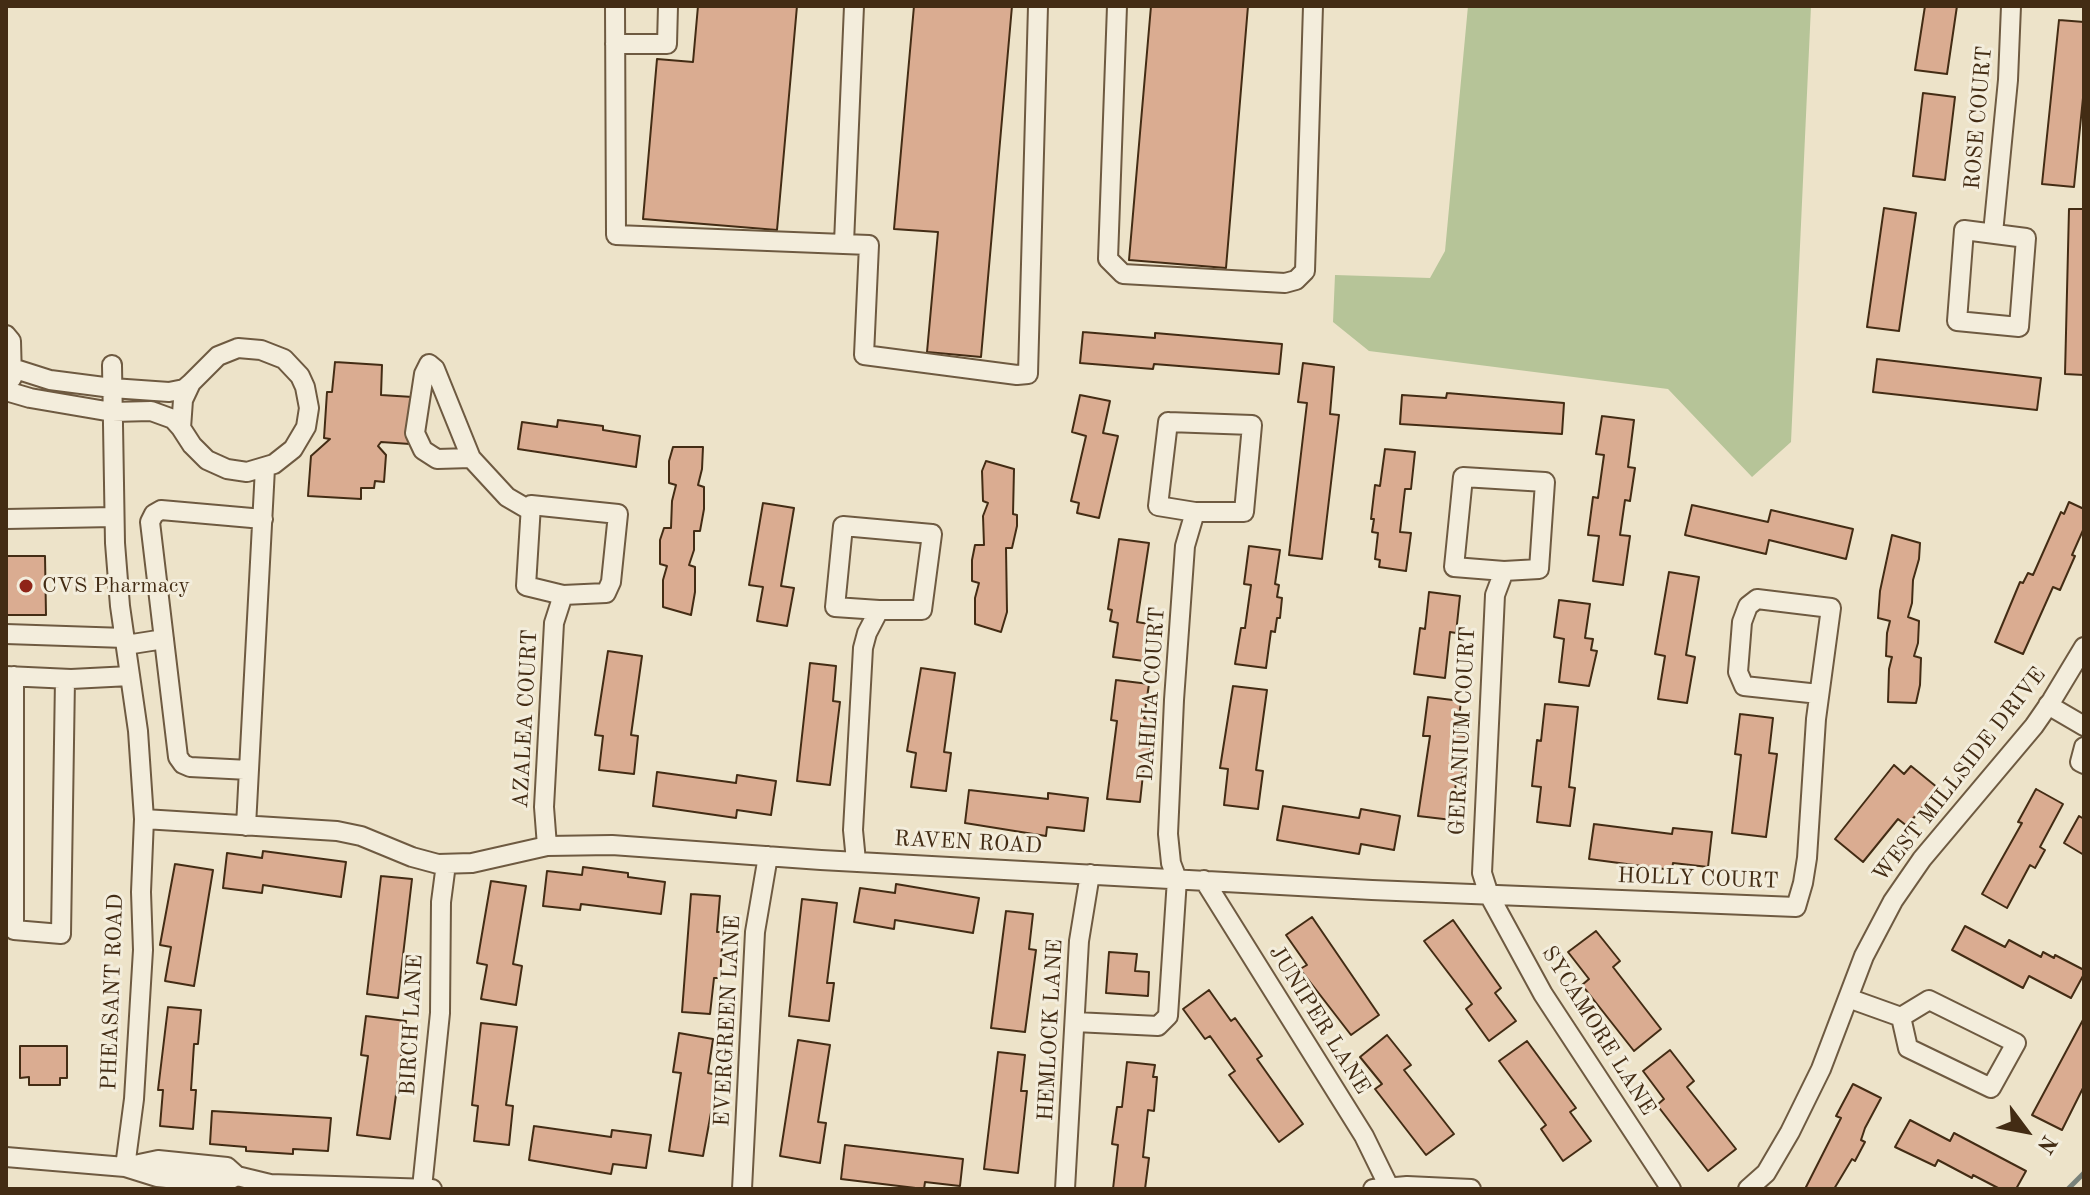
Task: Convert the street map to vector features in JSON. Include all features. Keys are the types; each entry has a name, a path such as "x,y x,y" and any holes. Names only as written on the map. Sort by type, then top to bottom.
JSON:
{"street":[{"path":"615,6 616,235 869,245 864,355 1028,374 1038,6"},
{"path":"615,44 667,44 668,6"},
{"path":"844,243 854,6"},
{"path":"1117,6 1108,259 1123,274 1285,283 1296,280 1305,271 1313,6"},
{"name":"ROSE COURT","path":"1993,233 2008,80 2011,6"},
{"path":"1964,230 1993,233 2026,238 2019,327 1957,321 1964,230"},
{"path":"6,335 11,341 9,368 8,392 112,412 151,411 173,419 199,453 217,465 237,472 265,468 293,449 303,435 309,418 305,387 293,367 273,353 238,348 218,356 184,389 169,392 50,380 9,368"},
{"path":"471,458 437,459 423,450 415,433 424,374 429,364 435,369 471,458 507,497 531,511"},
{"name":"PHEASANT ROAD","path":"112,365 114,517 125,642 138,731 144,819 141,892 143,950 134,1099 125,1167"},
{"path":"181,428 183,400 191,383"},
{"path":"1168,422 1252,425 1244,512 1195,512 1158,506 1168,422"},
{"path":"246,826 265,468"},
{"path":"1463,477 1545,482 1539,569 1504,571 1454,567 1463,477"},
{"path":"531,505 618,514 611,582 606,593 563,595 526,586 531,505"},
{"path":"249,770 190,767 178,757 150,522 154,514 161,510 263,519"},
{"name":"DAHLIA COURT","path":"1075,1022 1158,1026 1168,1016 1177,879 1169,850 1170,782 1184,557 1187,533 1195,512"},
{"path":"6,519 114,517"},
{"path":"843,526 932,534 922,610 879,610 835,607 843,526"},
{"name":"GERANIUM COURT","path":"1489,895 1481,860 1495,595 1504,571"},
{"name":"AZALEA COURT","path":"547,846 544,807 552,638 563,595"},
{"name":"HOLLY COURT","path":"1489,895 1796,907 1803,883 1810,832 1819,694 1831,608 1757,599 1748,606 1742,622 1738,672 1744,686 1819,694"},
{"path":"856,861 853,830 863,648 879,610"},
{"path":"6,634 125,642 164,639"},
{"name":"WEST MILLSIDE DRIVE","path":"1749,1189 1766,1173 1783,1146 1821,1069 1864,956 1901,887 2048,705 2084,647"},
{"path":"65,679 61,934 14,930 10,676 65,679 130,676"},
{"path":"2048,705 2084,726"},
{"path":"2084,747 2080,762 2084,764"},
{"path":"144,819 349,833 375,840 425,861 446,864"},
{"name":"RAVEN ROAD","path":"446,864 486,861 547,846 612,845 1489,895"},
{"name":"EVERGREEN LANE","path":"742,1189 755,932 768,856"},
{"name":"BIRCH LANE","path":"422,1188 440,1013 441,902 446,864"},
{"name":"HEMLOCK LANE","path":"1065,1189 1079,941 1090,874"},
{"name":"JUNIPER LANE","path":"1204,880 1364,1136 1384,1188"},
{"name":"SYCAMORE LANE","path":"1489,895 1543,994 1671,1189"},
{"path":"1848,998 1901,1017"},
{"path":"1929,1000 2016,1043 1991,1088 1908,1048 1901,1017 1929,1000"},
{"path":"6,1157 125,1167 157,1177 207,1182 225,1182 237,1176 270,1184 432,1189"},
{"path":"1384,1188 1471,1189"}],"green space":[{"path":"1468,6 1811,6 1791,442 1752,477 1668,389 1369,351 1333,322 1335,275 1430,278 1445,251"}],"building":[{"path":"698,6 797,6 777,230 643,219 657,59 693,62"},
{"path":"914,6 1012,6 981,357 927,352 938,232 894,229"},
{"path":"1151,6 1248,6 1226,268 1129,260"},
{"path":"1925,6 1957,6 1947,74 1915,70"},
{"path":"2059,20 2084,22 2084,88 2074,187 2042,184"},
{"path":"1923,93 1955,97 1945,180 1913,176"},
{"path":"1884,208 1916,213 1899,331 1867,327"},
{"path":"2069,209 2084,209 2084,375 2065,374"},
{"path":"1083,332 1155,338 1155,333 1282,344 1279,374 1154,364 1153,369 1080,363"},
{"path":"1877,359 2041,378 2037,410 1873,392"},
{"path":"335,362 382,365 381,395 413,397 410,444 381,442 378,446 386,455 384,482 375,481 374,488 361,488 361,499 308,496 311,456 330,439 324,438 327,392 332,392"},
{"path":"1303,363 1334,367 1330,414 1339,415 1322,559 1289,555 1307,403 1298,402"},
{"path":"1447,393 1564,403 1562,434 1400,424 1402,395 1446,398"},
{"path":"1080,395 1110,401 1103,433 1118,436 1099,518 1077,513 1079,503 1071,501 1086,436 1072,432"},
{"path":"1602,416 1634,420 1628,467 1635,468 1630,501 1625,500 1620,535 1630,536 1623,585 1593,581 1599,536 1588,535 1593,497 1598,498 1604,455 1596,454"},
{"path":"558,420 603,426 603,430 640,436 636,467 518,449 522,422 557,427"},
{"path":"673,447 703,447 698,485 704,487 704,509 700,531 694,531 694,550 689,565 695,567 691,615 663,607 663,580 667,566 660,564 660,540 664,528 671,528 676,485 669,483 669,461"},
{"path":"1385,449 1415,452 1411,489 1405,489 1400,532 1411,533 1406,571 1379,567 1380,560 1375,559 1378,533 1372,532 1374,519 1371,519 1375,485 1380,486"},
{"path":"986,461 1014,469 1013,514 1017,515 1017,526 1012,548 1006,548 1007,612 1001,632 975,624 975,598 979,583 972,581 972,560 975,545 984,545 983,516 988,503 983,501 982,471"},
{"path":"2069,502 2084,509 2084,528 2060,590 2053,587 2023,654 1995,642 2020,582 2023,583 2028,573 2033,575 2061,512 2064,514"},
{"path":"763,503 794,508 781,586 794,588 787,626 757,621 763,587 749,585"},
{"path":"1692,505 1768,522 1771,510 1853,529 1846,559 1769,540 1766,554 1685,535"},
{"path":"1892,535 1920,543 1908,617 1919,621 1914,656 1921,658 1916,703 1888,702 1892,657 1886,656 1890,621 1878,618 1880,591"},
{"path":"1119,539 1149,543 1137,622 1149,624 1144,661 1113,657 1118,623 1110,621 1112,610 1108,609"},
{"path":"1249,546 1280,550 1275,584 1279,585 1277,597 1282,598 1280,618 1277,618 1275,632 1271,631 1266,668 1235,664 1241,628 1245,628 1251,585 1244,584"},
{"name":"CVS Pharmacy","path":"6,556 45,556 46,615 6,615"},
{"path":"1669,572 1699,577 1686,655 1695,657 1687,703 1658,699 1665,656 1655,654"},
{"path":"1429,592 1460,596 1456,633 1450,632 1445,678 1414,674 1420,628 1425,629"},
{"path":"1559,600 1590,604 1585,638 1593,639 1591,650 1597,651 1589,686 1559,682 1564,639 1554,637"},
{"path":"608,651 642,656 631,735 638,736 634,774 599,770 603,736 595,735"},
{"path":"810,663 836,666 833,701 840,702 830,785 797,781"},
{"path":"921,668 955,673 944,752 951,753 946,791 911,787 916,753 907,751"},
{"path":"1116,680 1149,684 1144,718 1154,720 1140,802 1107,799 1117,721 1111,720"},
{"path":"1233,686 1267,690 1256,770 1263,771 1258,809 1224,805 1228,769 1220,768"},
{"path":"1428,697 1461,701 1457,735 1466,736 1461,783 1456,782 1452,820 1418,816 1430,736 1423,736"},
{"path":"1545,704 1578,707 1569,787 1575,788 1570,826 1537,822 1541,787 1532,786"},
{"path":"1740,714 1773,718 1769,753 1777,754 1766,837 1732,833 1741,755 1735,754"},
{"path":"1894,765 1904,774 1911,766 1938,788 1907,826 1898,819 1863,862 1835,839"},
{"path":"657,772 736,783 737,775 776,781 771,815 737,810 736,818 653,806"},
{"path":"2036,789 2063,804 2040,847 2045,850 2035,868 2030,865 2007,908 1982,894 2022,823 2018,822"},
{"path":"969,790 1048,799 1048,793 1088,798 1084,831 1047,827 1046,836 965,823"},
{"path":"1283,806 1359,818 1361,809 1400,816 1394,850 1361,844 1359,854 1277,840"},
{"path":"2079,816 2084,819 2084,855 2064,843"},
{"path":"1594,824 1672,834 1673,828 1712,832 1708,867 1673,863 1672,870 1589,859"},
{"path":"263,851 346,862 341,897 263,885 262,893 223,888 227,853 262,858"},
{"path":"175,864 213,870 194,986 165,981 171,947 160,945"},
{"path":"583,867 665,882 661,914 581,904 580,910 543,906 547,871 582,875"},
{"path":"381,876 412,879 398,998 367,994"},
{"path":"491,881 526,886 513,964 522,966 516,1005 481,999 487,965 477,963"},
{"path":"896,884 979,898 973,933 895,920 894,929 854,922 860,888 895,893"},
{"path":"691,894 720,896 717,932 723,932 720,978 714,978 710,1014 682,1012"},
{"path":"802,899 837,903 827,983 834,983 829,1021 789,1016"},
{"path":"1006,911 1033,914 1029,949 1036,950 1025,1032 991,1028"},
{"path":"1312,917 1379,1015 1351,1035 1300,969 1307,965 1286,935"},
{"path":"1453,920 1501,988 1495,993 1516,1021 1489,1041 1466,1009 1472,1004 1424,941"},
{"path":"1965,926 2005,947 2009,940 2041,957 2043,952 2054,958 2055,955 2084,970 2084,974 2071,998 2029,976 2023,988 1952,950"},
{"path":"1596,931 1620,961 1613,967 1661,1029 1634,1051 1582,985 1589,979 1568,952"},
{"path":"1109,952 1137,954 1135,971 1149,972 1148,996 1106,993"},
{"path":"1209,990 1231,1021 1235,1018 1262,1056 1257,1059 1303,1124 1279,1142 1229,1075 1235,1071 1210,1036 1205,1039 1183,1009"},
{"path":"168,1007 201,1010 198,1044 194,1044 191,1090 196,1090 193,1129 160,1126 163,1090 158,1090"},
{"path":"366,1016 406,1021 390,1139 357,1135 368,1056 361,1055"},
{"path":"2084,1018 2084,1086 2062,1130 2032,1115"},
{"path":"481,1023 517,1027 506,1105 513,1106 509,1145 474,1141 478,1106 472,1105"},
{"path":"679,1033 713,1039 708,1073 718,1075 703,1156 669,1151 681,1073 673,1072"},
{"path":"1387,1035 1411,1065 1404,1070 1454,1134 1426,1155 1375,1089 1382,1084 1360,1057"},
{"path":"798,1040 830,1045 818,1122 826,1123 820,1163 780,1156"},
{"path":"1527,1041 1576,1108 1570,1112 1591,1141 1563,1161 1541,1129 1546,1125 1499,1061"},
{"path":"20,1046 67,1046 67,1078 60,1078 60,1085 29,1085 29,1077 20,1078"},
{"path":"1670,1050 1694,1081 1687,1087 1736,1149 1708,1171 1657,1105 1664,1099 1643,1071"},
{"path":"998,1052 1025,1055 1021,1091 1027,1091 1018,1173 984,1169"},
{"path":"1127,1062 1155,1065 1153,1077 1157,1077 1154,1111 1148,1110 1143,1157 1149,1158 1145,1189 1113,1189 1118,1145 1112,1144 1117,1107 1122,1107"},
{"path":"1853,1084 1881,1098 1865,1128 1861,1140 1865,1142 1834,1189 1805,1189 1841,1118 1836,1116"},
{"path":"212,1111 331,1118 328,1151 293,1149 293,1154 246,1151 246,1147 210,1144"},
{"path":"1910,1120 1950,1141 1954,1133 2026,1171 2016,1189 2000,1189 1938,1160 1935,1166 1895,1147"},
{"path":"534,1126 611,1137 612,1130 651,1135 646,1168 613,1164 611,1174 529,1160"},
{"path":"845,1145 963,1159 960,1186 925,1182 924,1189 841,1179"}],"waterway":[{"path":"2068,1189 2084,1173"}],"place":[{"name":"CVS Pharmacy","path":"26,586"}]}
